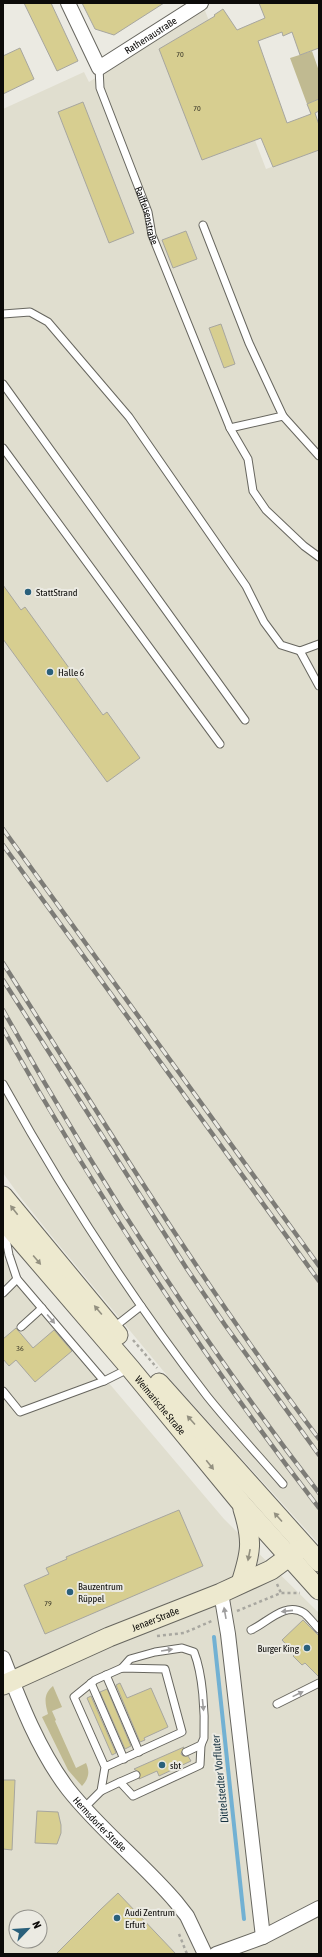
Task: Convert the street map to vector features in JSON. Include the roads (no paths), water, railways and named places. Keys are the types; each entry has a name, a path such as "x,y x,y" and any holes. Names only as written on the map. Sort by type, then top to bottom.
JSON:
{"main road":[{"name":"Weimarische Straße","path":"3,1196 164,1389 297,1552 319,1590"},
{"name":"Weimarische Straße","path":"3,1220 130,1368 242,1504 297,1552 319,1562"},
{"path":"241,1583 251,1547 248,1524 242,1504"},
{"name":"Jenaer Straße","path":"8,1683 115,1635 221,1593 271,1570 297,1552"}],"street":[{"name":"Raiffeisenstraße","path":"68,3 99,68"},
{"name":"Rathenaustraße","path":"99,68 200,3"},
{"path":"221,1593 228,1634 263,1937"},
{"name":"Hermsdorfer Straße","path":"3,1658 8,1683 46,1754 69,1790 176,1902 187,1916 205,1954"},
{"path":"216,1954 263,1937 319,1908"}],"lane":[{"name":"Raiffeisenstraße","path":"99,68 100,88 148,212 152,235 230,428 248,459 254,491 266,510 304,546 319,557"},
{"path":"203,225 249,343 282,416 319,456"},
{"path":"3,314 30,312 48,322 129,417 246,586 264,622 281,645 300,651 319,644"},
{"path":"3,384 245,720"},
{"path":"230,428 282,416"},
{"path":"3,448 220,744"},
{"path":"300,651 319,686"},
{"path":"3,1084 74,1205 141,1306 208,1397 283,1484"},
{"path":"3,1224 9,1254 17,1279 104,1381"},
{"path":"3,1293 17,1279"},
{"path":"113,1328 141,1306"},
{"path":"21,1327 42,1308"},
{"path":"3,1391 20,1412 104,1381 130,1368"},
{"path":"251,1630 263,1625 280,1611 288,1610 296,1610 304,1613 319,1629"},
{"path":"101,1791 105,1768 74,1697 91,1684 122,1668 130,1659 155,1652 182,1648 194,1652 197,1661 205,1724 204,1738 201,1745 200,1765 133,1796 120,1782"},
{"path":"105,1768 182,1732 166,1669 122,1668"},
{"path":"106,1675 139,1752"},
{"path":"91,1684 124,1759"},
{"path":"277,1704 319,1684"},
{"path":"186,1752 201,1745"},
{"path":"85,1807 101,1791 136,1775"}],"waterway":[{"name":"Dittelstedter Vorfluter","path":"214,1637 244,1919"}],"railway":[{"path":"3,829 319,1266"},
{"path":"3,845 319,1281"},
{"path":"3,963 117,1144 195,1264 235,1323 319,1439"},
{"path":"3,980 187,1269 225,1325 319,1455"},
{"path":"3,1010 75,1135 152,1257 233,1377 319,1493"},
{"path":"3,1029 113,1214 152,1274 233,1393 319,1508"}],"place":[{"name":"StattStrand","path":"28,592"},
{"name":"Halle 6","path":"50,672"},
{"name":"Bauzentrum Rüppel","path":"70,1592"},
{"name":"Burger King","path":"307,1648"},
{"name":"sbt","path":"162,1765"},
{"name":"Audi Zentrum Erfurt","path":"117,1918"}]}
